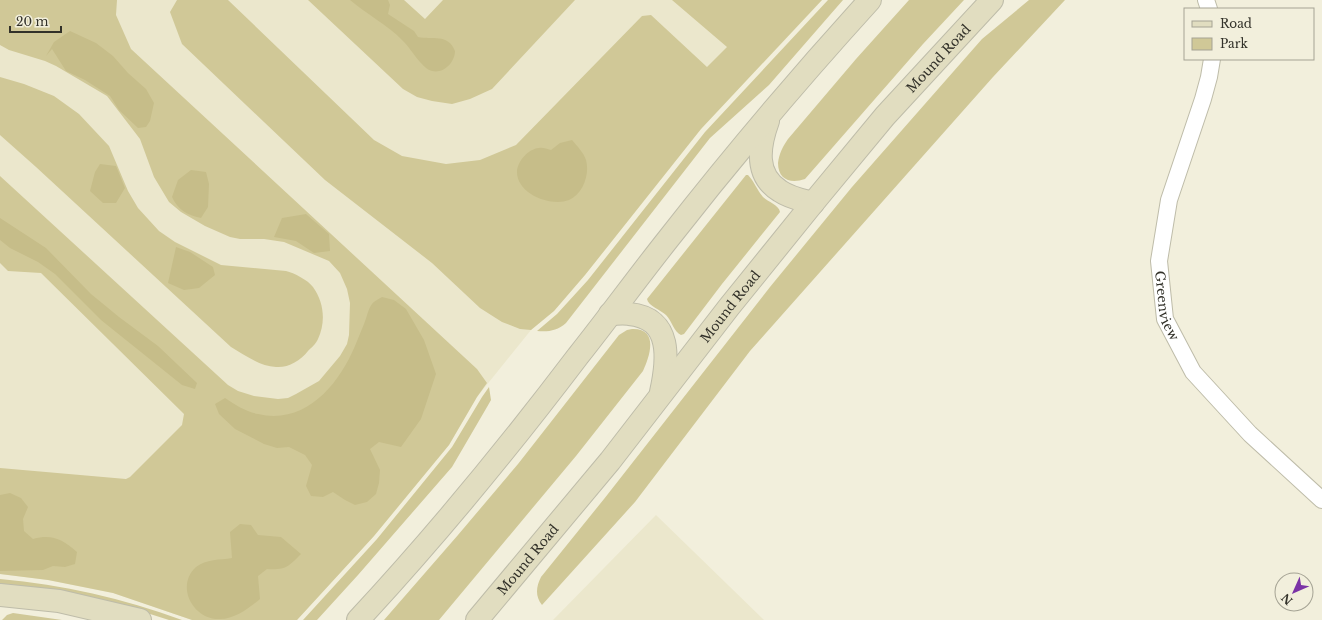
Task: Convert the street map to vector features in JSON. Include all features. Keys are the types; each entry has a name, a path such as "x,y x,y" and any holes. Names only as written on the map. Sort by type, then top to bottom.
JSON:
{"main road":[{"path":"358,620 427,542 496,460 679,225 770,114 870,0"},
{"name":"Mound Road","path":"477,620 605,467 729,307 813,203 891,110 992,0"},
{"path":"770,114 763,134 760,151 765,175 771,185 781,192 793,198 813,203"},
{"path":"610,314 637,315 651,321 658,328 664,338 666,351 666,371 660,397"},
{"path":"6,599 59,601 140,620"}],"street":[{"name":"Greenview","path":"1212,60 1203,99 1169,200 1159,261 1165,319 1193,372 1250,434 1322,500"}],"shaded area":[{"path":"0,0 822,0 701,129 585,275 554,311 531,330 477,397 449,445 374,536 297,620 192,620 113,593 48,580 0,574"},
{"path":"350,0 388,0 390,5 388,14 414,31 418,37 444,39 452,45 455,55 451,63 441,71 432,71 428,69 384,24"},
{"path":"70,31 96,43 113,56 128,73 146,89 154,103 150,121 146,127 138,128 119,110 110,96 85,80 66,71 52,49 46,56 54,42"},
{"path":"572,140 584,155 587,165 586,177 582,188 578,193 569,200 553,202 536,197 528,192 518,179 517,171 519,163 524,156 535,149 542,148 551,150 560,143"},
{"path":"100,164 116,166 125,188 116,203 103,203 90,191 95,172"},
{"path":"191,170 206,172 209,184 208,207 201,218 180,209 172,197 178,180"},
{"path":"306,214 329,234 330,251 314,253 296,241 274,237 282,218"},
{"path":"0,218 46,248 91,294 158,346 197,383 195,389 182,385 101,320 55,274 38,262 10,248 0,240"},
{"path":"176,247 190,252 213,267 215,275 199,288 184,290 168,283"},
{"path":"382,297 394,300 406,309 424,340 436,374 421,419 401,447 379,442 370,449 380,470 376,494 367,502 355,505 333,492 323,497 311,496 306,486 312,465 305,455 289,447 277,448 264,444 235,429 219,414 215,404 225,398 249,412 275,416 291,414 305,408 318,399 339,375 355,346 371,306"},
{"path":"10,493 21,498 28,507 23,519 24,531 33,539 51,537 66,544 77,552 75,564 65,567 53,566 43,570 0,571 0,495"},
{"path":"656,515 764,620 553,620"},
{"path":"240,524 251,525 258,535 281,537 301,554 286,567 267,569 258,576 260,599 246,609 226,619 210,618 195,608 187,592 187,583 190,575 200,564 209,561 232,558 230,532"}],"green space":[{"path":"0,0 117,0 116,15 131,49 477,369 487,383 477,397 449,445 374,536 297,620 192,620 113,593 48,580 0,574 0,468 126,479 130,477 182,425 184,414 41,273 8,271 0,263 0,176 228,385 238,391 254,396 278,399 288,398 319,381 340,356 347,344 349,335 350,303 347,289 340,273 329,261 284,242 230,237 205,226 181,212 169,202 154,177 140,139 107,96 56,66 9,50 0,45"},
{"path":"177,0 228,0 374,140 402,156 446,164 480,160 516,145 642,16 651,15 707,67 727,47 672,0 822,0 701,129 585,275 554,311 531,330 520,329 502,322 480,308 432,263 325,180 182,44 170,12"},
{"path":"308,0 404,0 425,19 443,0 575,0 492,89 470,99 452,104 417,97 403,89"},
{"path":"828,0 843,0 769,85 710,138 566,323 559,328 552,330 537,331 557,314 588,280 705,132"},
{"path":"909,0 964,0 923,44 805,179 790,181 783,177 780,173 778,163 784,144 856,59"},
{"path":"1029,0 1065,0 993,77 750,351 635,502 542,605 537,595 538,584 541,577 770,287 852,187 982,39"},
{"path":"0,77 24,84 54,96 79,114 109,146 128,191 138,208 159,231 175,242 221,265 286,271 297,275 308,282 313,287 320,299 323,312 321,332 315,344 298,361 280,367 264,365 231,347 0,135"},
{"path":"746,175 750,177 763,197 776,205 780,212 684,334 681,335 666,315 652,306 647,299"},
{"path":"632,329 641,330 646,333 649,338 650,351 643,371 576,456 439,620 384,620 518,464 619,335"},
{"path":"489,387 491,400 452,467 317,620 303,620 377,539 452,447"},
{"path":"0,579 70,589 115,599 182,620 169,620 128,607 0,585"},
{"path":"13,613 62,620 2,620 7,615"}]}
